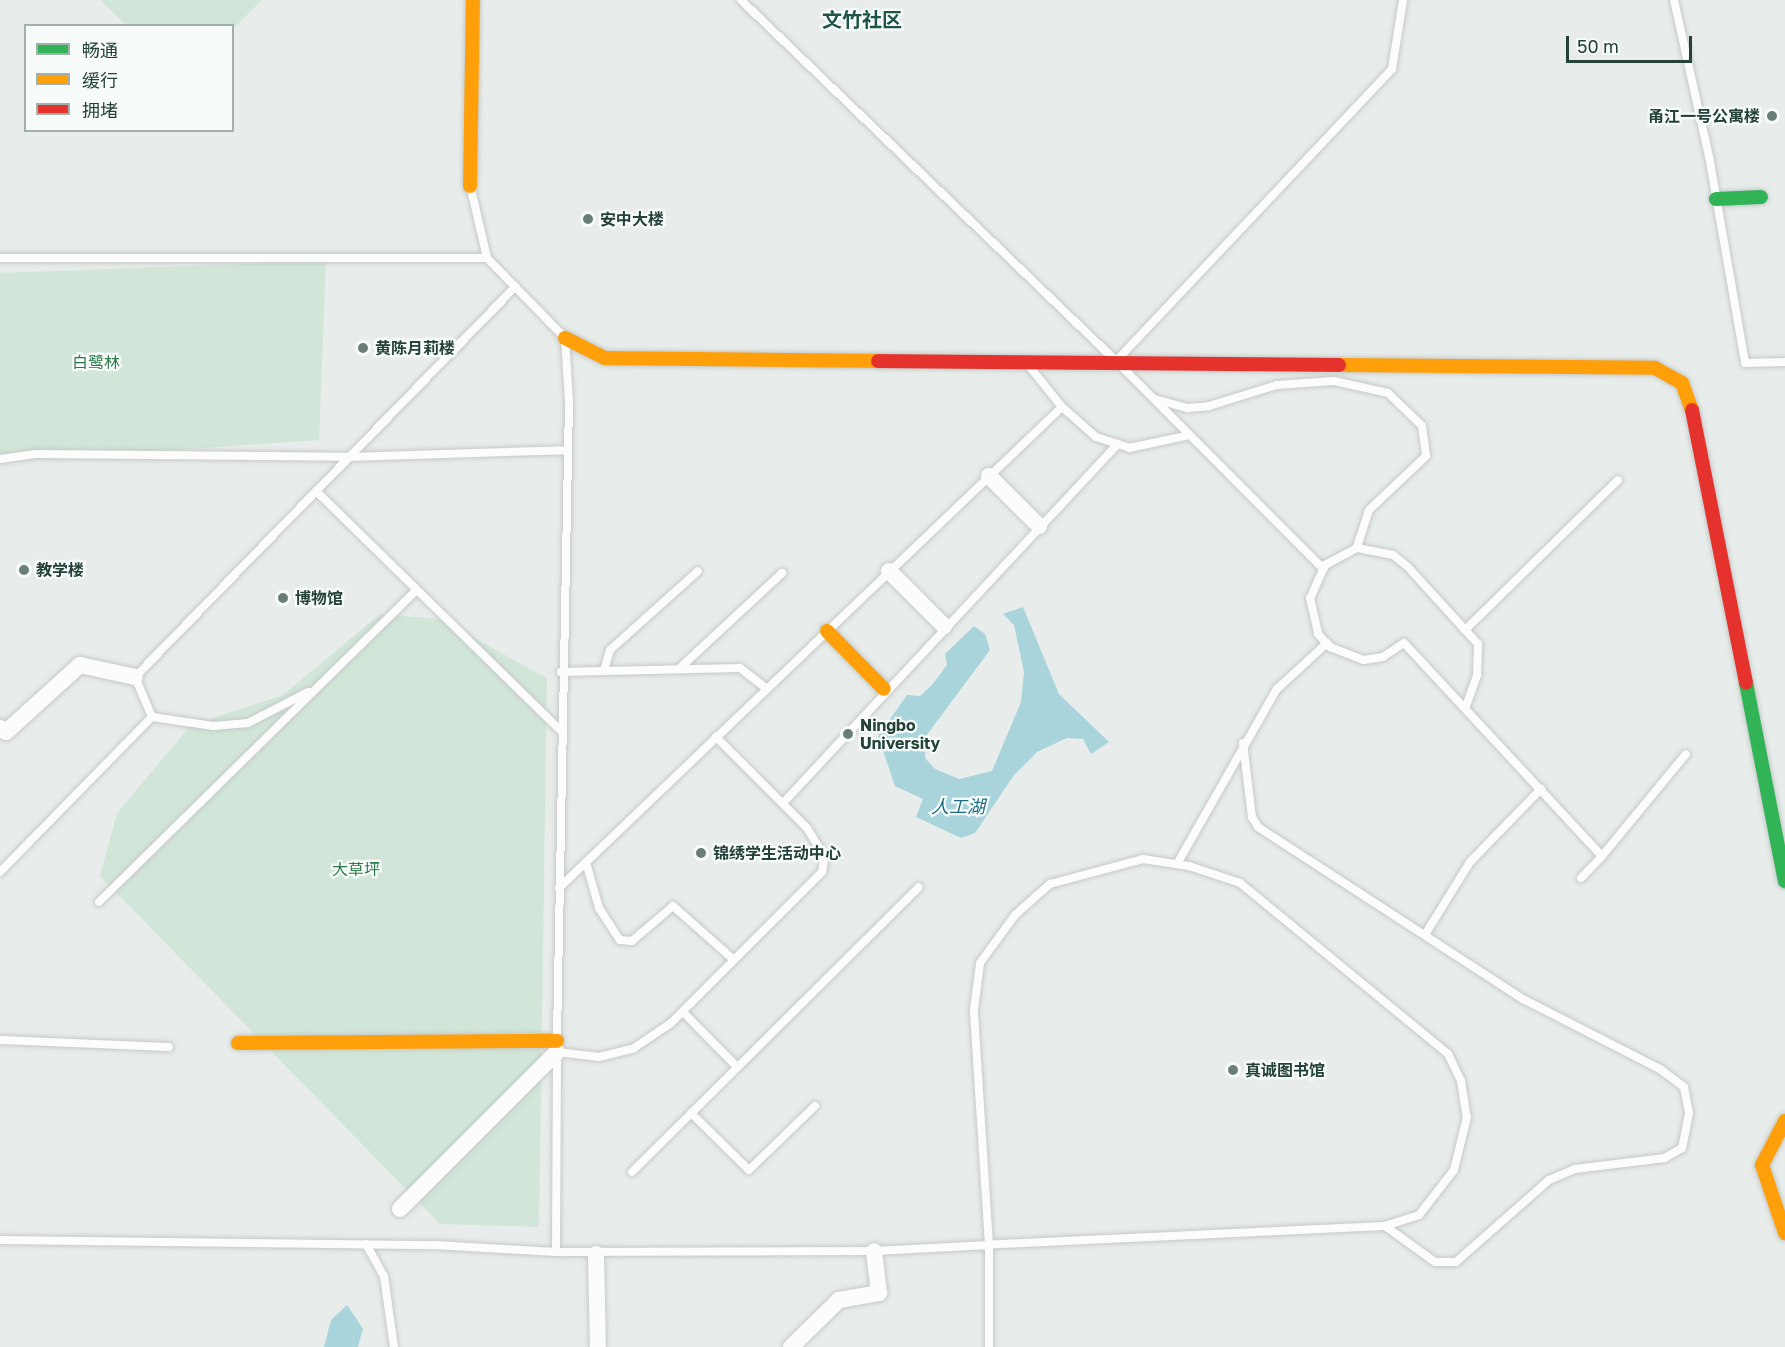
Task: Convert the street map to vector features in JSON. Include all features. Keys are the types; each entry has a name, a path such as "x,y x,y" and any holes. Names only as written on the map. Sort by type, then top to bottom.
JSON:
{"street":[{"path":"470,186 473,0"},
{"path":"1716,199 1761,197"},
{"path":"565,338 605,358 1629,364 1655,368 1682,383 1785,881"},
{"path":"989,476 1039,526"},
{"path":"889,572 944,626"},
{"path":"827,631 884,689"},
{"path":"0,728 6,732 80,665 135,676"},
{"path":"238,1043 557,1046"},
{"path":"400,1209 557,1046"},
{"path":"1785,1121 1762,1165 1785,1233"},
{"path":"791,1347 839,1300 879,1293 874,1251"},
{"path":"596,1254 598,1347"}],"lane":[{"path":"741,0 1116,361 1323,569"},
{"path":"1116,361 1392,69 1403,0"},
{"path":"1674,0 1716,199 1745,363 1785,362"},
{"path":"470,186 487,258 565,338 567,450 560,730 555,1252"},
{"path":"0,258 487,258"},
{"path":"152,717 135,676 515,287"},
{"path":"1025,360 1062,407 1096,436 1129,448 1190,435"},
{"path":"1154,399 1188,408 1209,406 1277,385 1334,381 1388,393 1422,426 1426,456 1369,510 1357,548 1323,569 1310,598 1311,617 1327,644 1364,660 1383,657 1404,644 1466,706 1602,856"},
{"path":"559,888 1062,407"},
{"path":"783,803 867,718 884,689 1118,444"},
{"path":"0,459 36,454 349,457 567,450"},
{"path":"1465,630 1618,480"},
{"path":"316,491 560,730"},
{"path":"1357,548 1393,555 1478,644 1480,660 1466,706"},
{"path":"604,670 610,650 698,571"},
{"path":"682,666 782,573"},
{"path":"99,902 417,590"},
{"path":"1177,864 1243,742 1277,689 1327,644"},
{"path":"561,672 682,666 740,668 766,689"},
{"path":"152,717 213,726 248,723 318,687"},
{"path":"0,872 152,717"},
{"path":"557,1046 599,1057 634,1048 683,1012 733,958 822,872 825,857 807,828 716,737"},
{"path":"1243,742 1252,817 1258,827 1425,933 1523,999 1660,1069 1684,1087 1689,1113 1682,1148 1665,1158 1575,1169 1549,1180 1456,1262 1435,1262 1385,1226"},
{"path":"1581,878 1602,856 1686,754"},
{"path":"1425,933 1470,862 1541,789"},
{"path":"0,1240 366,1244 596,1254 874,1251 989,1245 1385,1226 1419,1215 1454,1170 1467,1117 1461,1081 1448,1054 1240,884 1177,864 1143,859 1050,884 1015,915 980,963 974,1010 989,1245 989,1347"},
{"path":"586,862 599,908 620,940 632,941 673,906 733,958"},
{"path":"632,1172 919,887"},
{"path":"683,1012 737,1067"},
{"path":"0,1040 169,1047"},
{"path":"691,1113 749,1170 815,1106"},
{"path":"366,1244 384,1276 394,1347"}],"green space":[{"path":"100,0 262,0 234,28 234,24 125,24"},
{"name":"白鹭林","path":"326,261 319,440 0,462 0,273"},
{"name":"大草坪","path":"380,614 439,619 547,678 539,1227 440,1224 100,876 117,813 191,725 283,695"}],"water":[{"name":"人工湖","path":"1023,607 1059,694 1109,742 1091,754 1083,739 1067,738 1037,752 1014,775 975,833 961,838 916,817 923,799 895,786 878,736 907,695 920,696 932,685 947,665 945,654 974,626 985,634 990,650 926,736 925,758 935,769 959,779 992,771 1021,702 1024,672 1014,625 1003,614"},
{"path":"347,1305 363,1329 358,1347 324,1347 331,1320"}],"traffic: fast":[{"path":"1716,199 1761,197"},
{"path":"1746,683 1785,881"}],"traffic: slow":[{"path":"470,186 473,0"},
{"path":"565,338 605,358 878,361"},
{"path":"1339,365 1655,368 1682,383 1692,410"},
{"path":"827,631 884,689"},
{"path":"238,1043 557,1041"},
{"path":"1785,1121 1762,1165 1785,1233"}],"traffic: jam":[{"path":"878,361 1339,365"},
{"path":"1692,410 1746,683"}],"place":[{"name":"甬江一号公寓楼","path":"1772,116"},
{"name":"安中大楼","path":"588,219"},
{"name":"黄陈月莉楼","path":"363,348"},
{"name":"教学楼","path":"24,570"},
{"name":"博物馆","path":"283,598"},
{"name":"Ningbo University","path":"848,734"},
{"name":"锦绣学生活动中心","path":"701,853"},
{"name":"真诚图书馆","path":"1233,1070"}],"district":[{"name":"文竹社区","path":"862,19"}]}
